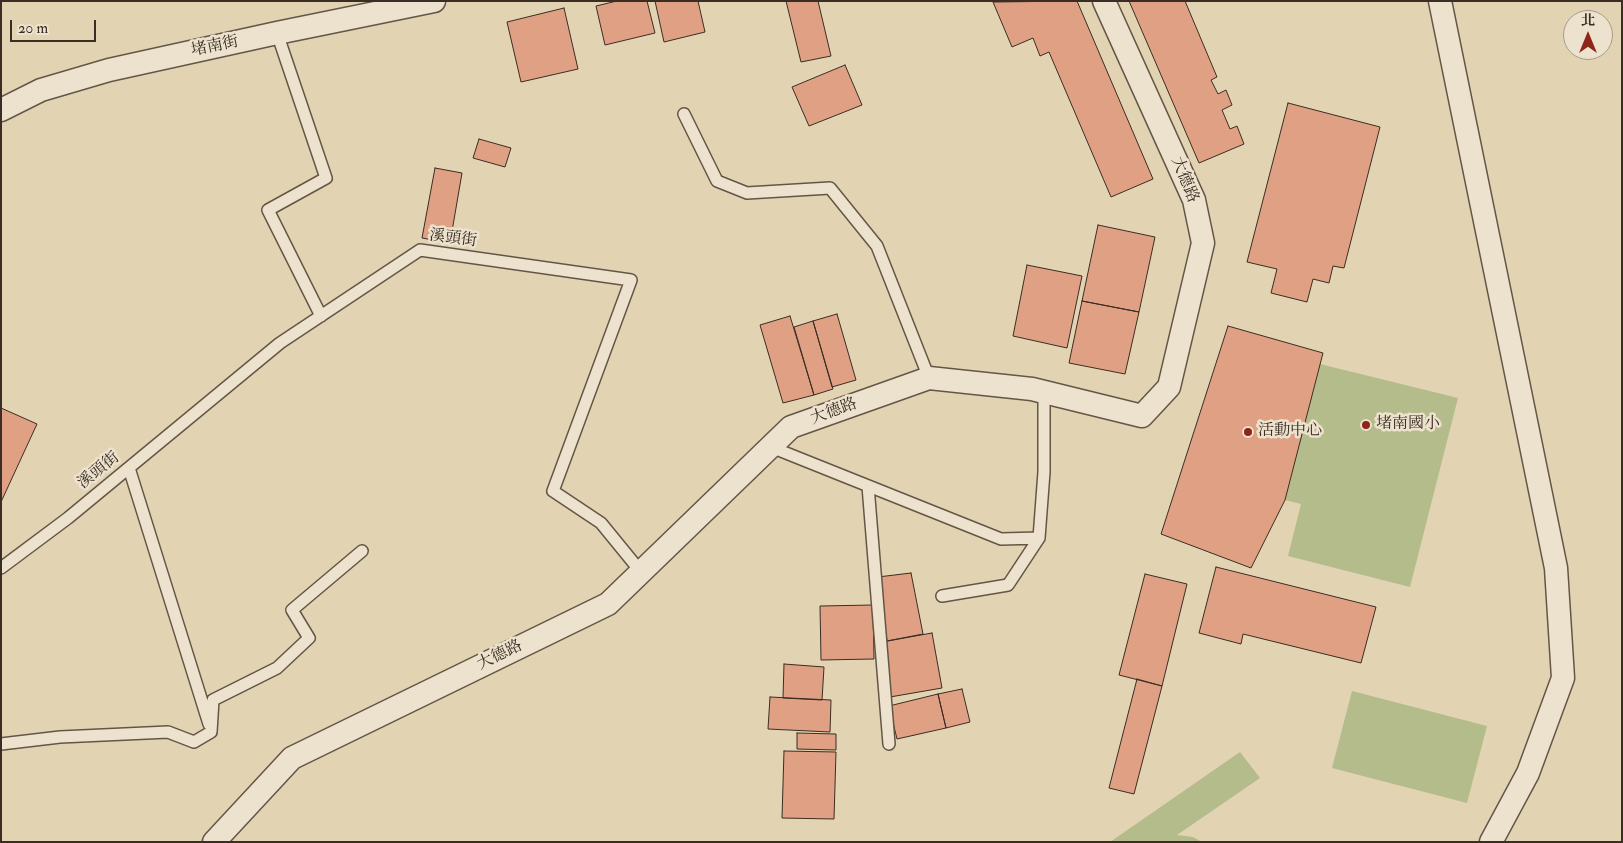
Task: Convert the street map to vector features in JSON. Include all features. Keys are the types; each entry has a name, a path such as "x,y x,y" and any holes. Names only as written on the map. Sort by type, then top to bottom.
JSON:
{"street":[{"name":"堵南街","path":"1,110 41,90 108,70 434,1"},
{"name":"大德路","path":"214,842 292,758 608,604 791,427 929,378 1032,389 1142,416 1169,387 1203,243 1194,200 1104,1"},
{"path":"1440,1 1556,568 1563,678 1528,773 1490,842"}],"lane":[{"path":"277,33 326,178 268,210 322,316"},
{"path":"684,114 717,181 747,193 830,188 877,246 929,378"},
{"name":"溪頭街","path":"1,568 68,518 280,344 420,250 630,280 553,491 601,523 641,572"},
{"path":"942,596 1008,586 1039,538 1044,472 1044,392"},
{"path":"770,446 1001,539 1039,538"},
{"path":"129,468 211,732"},
{"path":"868,486 889,744"},
{"path":"211,732 213,700 277,668 309,638 292,610 362,551"},
{"path":"1,744 60,737 168,732 194,742 211,732"}],"green space":[{"path":"1320,364 1458,398 1410,587 1288,556 1301,504 1285,500"},
{"path":"1352,691 1487,726 1467,803 1332,768"},
{"path":"1240,752 1260,778 1177,835 1193,837 1202,842 1110,842"}],"building":[{"path":"617,1 647,1 655,33 605,45 596,6"},
{"path":"655,1 698,1 705,32 664,42"},
{"path":"786,1 818,1 831,56 801,62"},
{"path":"1077,1 1153,179 1111,197 1049,52 1040,56 1033,38 1012,47 993,2"},
{"path":"1129,1 1185,1 1217,77 1211,80 1218,94 1226,90 1232,105 1222,110 1230,129 1237,126 1244,144 1199,163"},
{"path":"564,8 578,69 521,82 507,22"},
{"path":"845,65 862,105 809,126 792,87"},
{"path":"1288,103 1380,127 1344,268 1333,266 1329,283 1313,279 1307,302 1271,293 1277,269 1247,262"},
{"path":"479,139 511,148 505,167 473,158"},
{"path":"435,168 462,173 450,243 422,238"},
{"path":"1098,225 1155,237 1139,312 1082,301"},
{"path":"1027,265 1082,276 1067,348 1013,336"},
{"path":"1082,301 1139,312 1125,374 1069,363"},
{"path":"837,314 856,380 832,387 813,321"},
{"path":"790,316 814,395 783,403 760,325"},
{"path":"813,321 833,389 814,395 794,327"},
{"name":"活動中心","path":"1228,326 1323,353 1285,500 1251,568 1161,534"},
{"path":"1,408 37,424 1,502"},
{"path":"1216,567 1376,607 1361,663 1243,634 1241,644 1199,633"},
{"path":"911,573 923,634 887,641 878,577"},
{"path":"1145,574 1187,584 1162,686 1119,675"},
{"path":"873,605 874,659 821,660 820,606"},
{"path":"932,633 942,688 890,697 882,642"},
{"path":"784,664 824,667 822,700 783,698"},
{"path":"1137,679 1162,686 1134,794 1109,788"},
{"path":"962,689 970,722 946,728 938,694"},
{"path":"938,694 946,728 897,739 889,706"},
{"path":"770,697 831,700 830,732 768,729"},
{"path":"797,733 836,734 836,750 797,749"},
{"path":"784,751 836,752 834,819 782,818"}],"place":[{"name":"堵南國小","path":"1366,425"},
{"name":"活動中心","path":"1248,432"}]}
